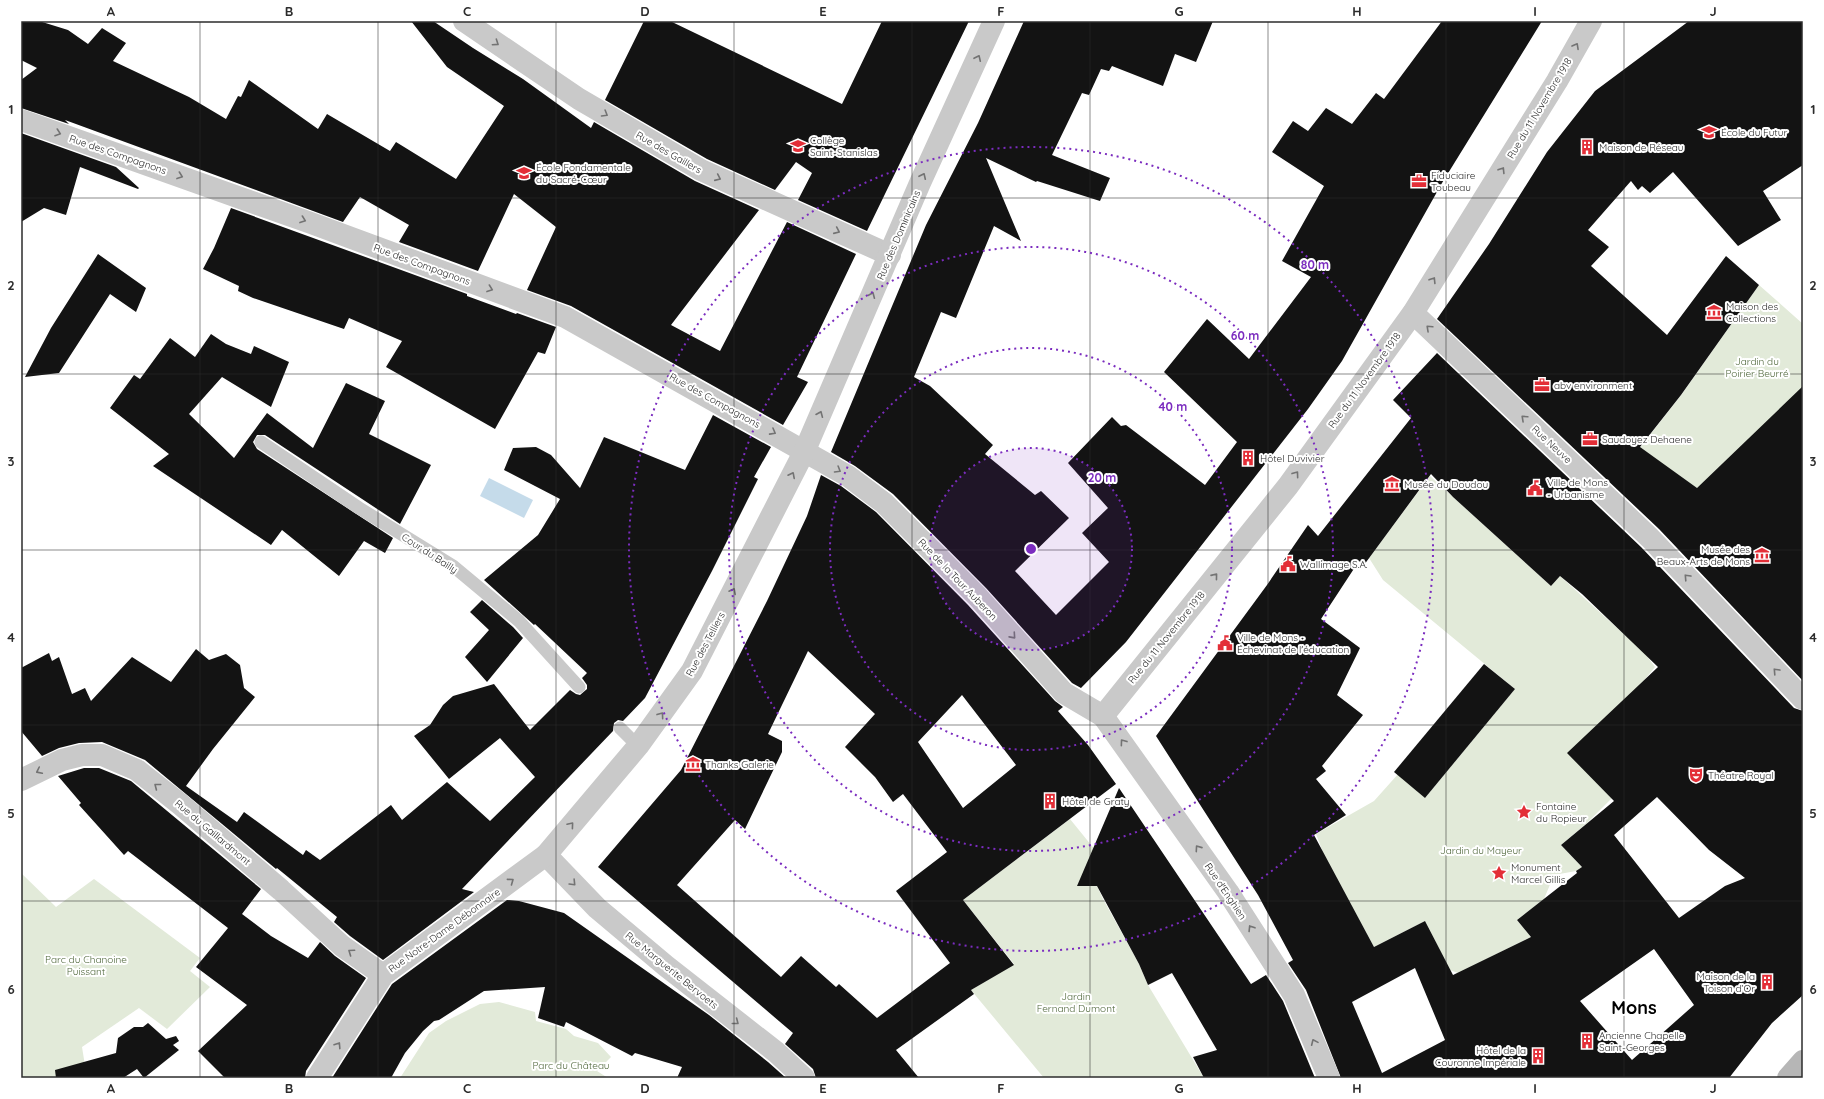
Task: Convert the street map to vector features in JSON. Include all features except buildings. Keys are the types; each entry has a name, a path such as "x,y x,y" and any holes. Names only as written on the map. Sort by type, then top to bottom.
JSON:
{"street":[{"name":"Rue des Gaillers","path":"464,21 579,99 701,170 890,255"},
{"name":"Rue des Dominicains","path":"805,450 920,183 994,21"},
{"name":"Rue du 11 Novembre 1918","path":"1103,716 1288,486 1413,313 1557,81 1591,21"},
{"name":"Rue des Compagnons","path":"21,120 304,220 566,317 805,450"},
{"name":"Rue Neuve","path":"1413,313 1650,538 1803,699"},
{"name":"Rue de la Tour Auberon","path":"805,450 848,476 884,503 977,596 1064,693 1103,716"},
{"name":"Rue des Telliers","path":"546,855 638,746 692,671 805,450"},
{"name":"Rue d'Enghien","path":"1103,716 1228,892 1294,995 1329,1078"},
{"name":"Rue du Gaillardmont","path":"21,780 62,760 82,755 102,755 137,770 180,804 269,880 342,946 383,975"},
{"name":"Rue Notre-Dame Débonnaire","path":"317,1078 383,975 546,855"},
{"name":"Rue Marguerite Bervoets","path":"546,855 597,908 666,966 776,1052 804,1078"},
{"path":"1788,1078 1803,1061"}],"lane":[{"name":"Cour du Bailly","path":"262,442 359,508 453,566 519,621 579,687"},
{"path":"620,728 638,746"}],"green space":[{"name":"Jardin du Poirier Beurré","path":"1759,285 1803,324 1803,406 1749,439 1691,494 1639,449 1682,394"},
{"name":"Jardin du Mayeur","path":"1430,476 1551,586 1560,576 1640,647 1655,667 1641,684 1612,798 1586,824 1561,845 1582,867 1576,871 1554,875 1544,899 1517,920 1531,937 1458,973 1450,970 1425,921 1374,947 1324,855 1316,834 1374,801 1399,773 1425,798 1515,689 1383,580 1369,558"},
{"name":"Jardin Fernand Dumont","path":"1070,819 1100,856 1097,886 1103,899 1138,962 1148,985 1204,1078 1044,1078 971,990 1014,964 963,900"},
{"name":"Parc du Chanoine Puissant","path":"21,873 56,907 94,879 200,958 190,971 210,987 167,1029 139,1008 82,1047 87,1078 21,1078"},
{"name":"Parc du Château","path":"499,1002 535,1012 536,1021 566,1029 574,1036 598,1043 611,1057 597,1071 608,1078 400,1078 429,1033 446,1021 480,1004"}],"water":[{"path":"489,478 533,500 524,518 480,496"}],"place":[{"name":"École du Futur","path":"1709,132"},
{"name":"Collège Saint-Stanislas","path":"798,146"},
{"name":"Maison de Réseau","path":"1587,147"},
{"name":"École Fondamentale du Sacré-Cœur","path":"524,173"},
{"name":"Fiduciaire Toubeau","path":"1419,181"},
{"name":"Maison des Collections","path":"1714,312"},
{"name":"abv environment","path":"1542,385"},
{"name":"Saudoyez Dehaene","path":"1590,439"},
{"name":"Hôtel Duvivier","path":"1248,458"},
{"name":"Musée du Doudou","path":"1392,484"},
{"name":"Ville de Mons - Urbanisme","path":"1535,488"},
{"name":"Musée des Beaux-Arts de Mons","path":"1762,555"},
{"name":"Wallimage S.A.","path":"1288,564"},
{"name":"Ville de Mons - Échevinat de l'éducation","path":"1225,643"},
{"name":"Thanks Galerie","path":"693,764"},
{"name":"Théatre Royal","path":"1696,775"},
{"name":"Hôtel de Graty","path":"1050,801"},
{"name":"Fontaine du Ropieur","path":"1524,812"},
{"name":"Monument Marcel Gillis","path":"1499,873"},
{"name":"Maison de la Toison d’Or","path":"1767,982"},
{"name":"Ancienne Chapelle Saint-Georges","path":"1587,1041"},
{"name":"Hôtel de la Couronne Impériale","path":"1538,1056"}],"district":[{"name":"Mons","path":"1634,1008"}]}
